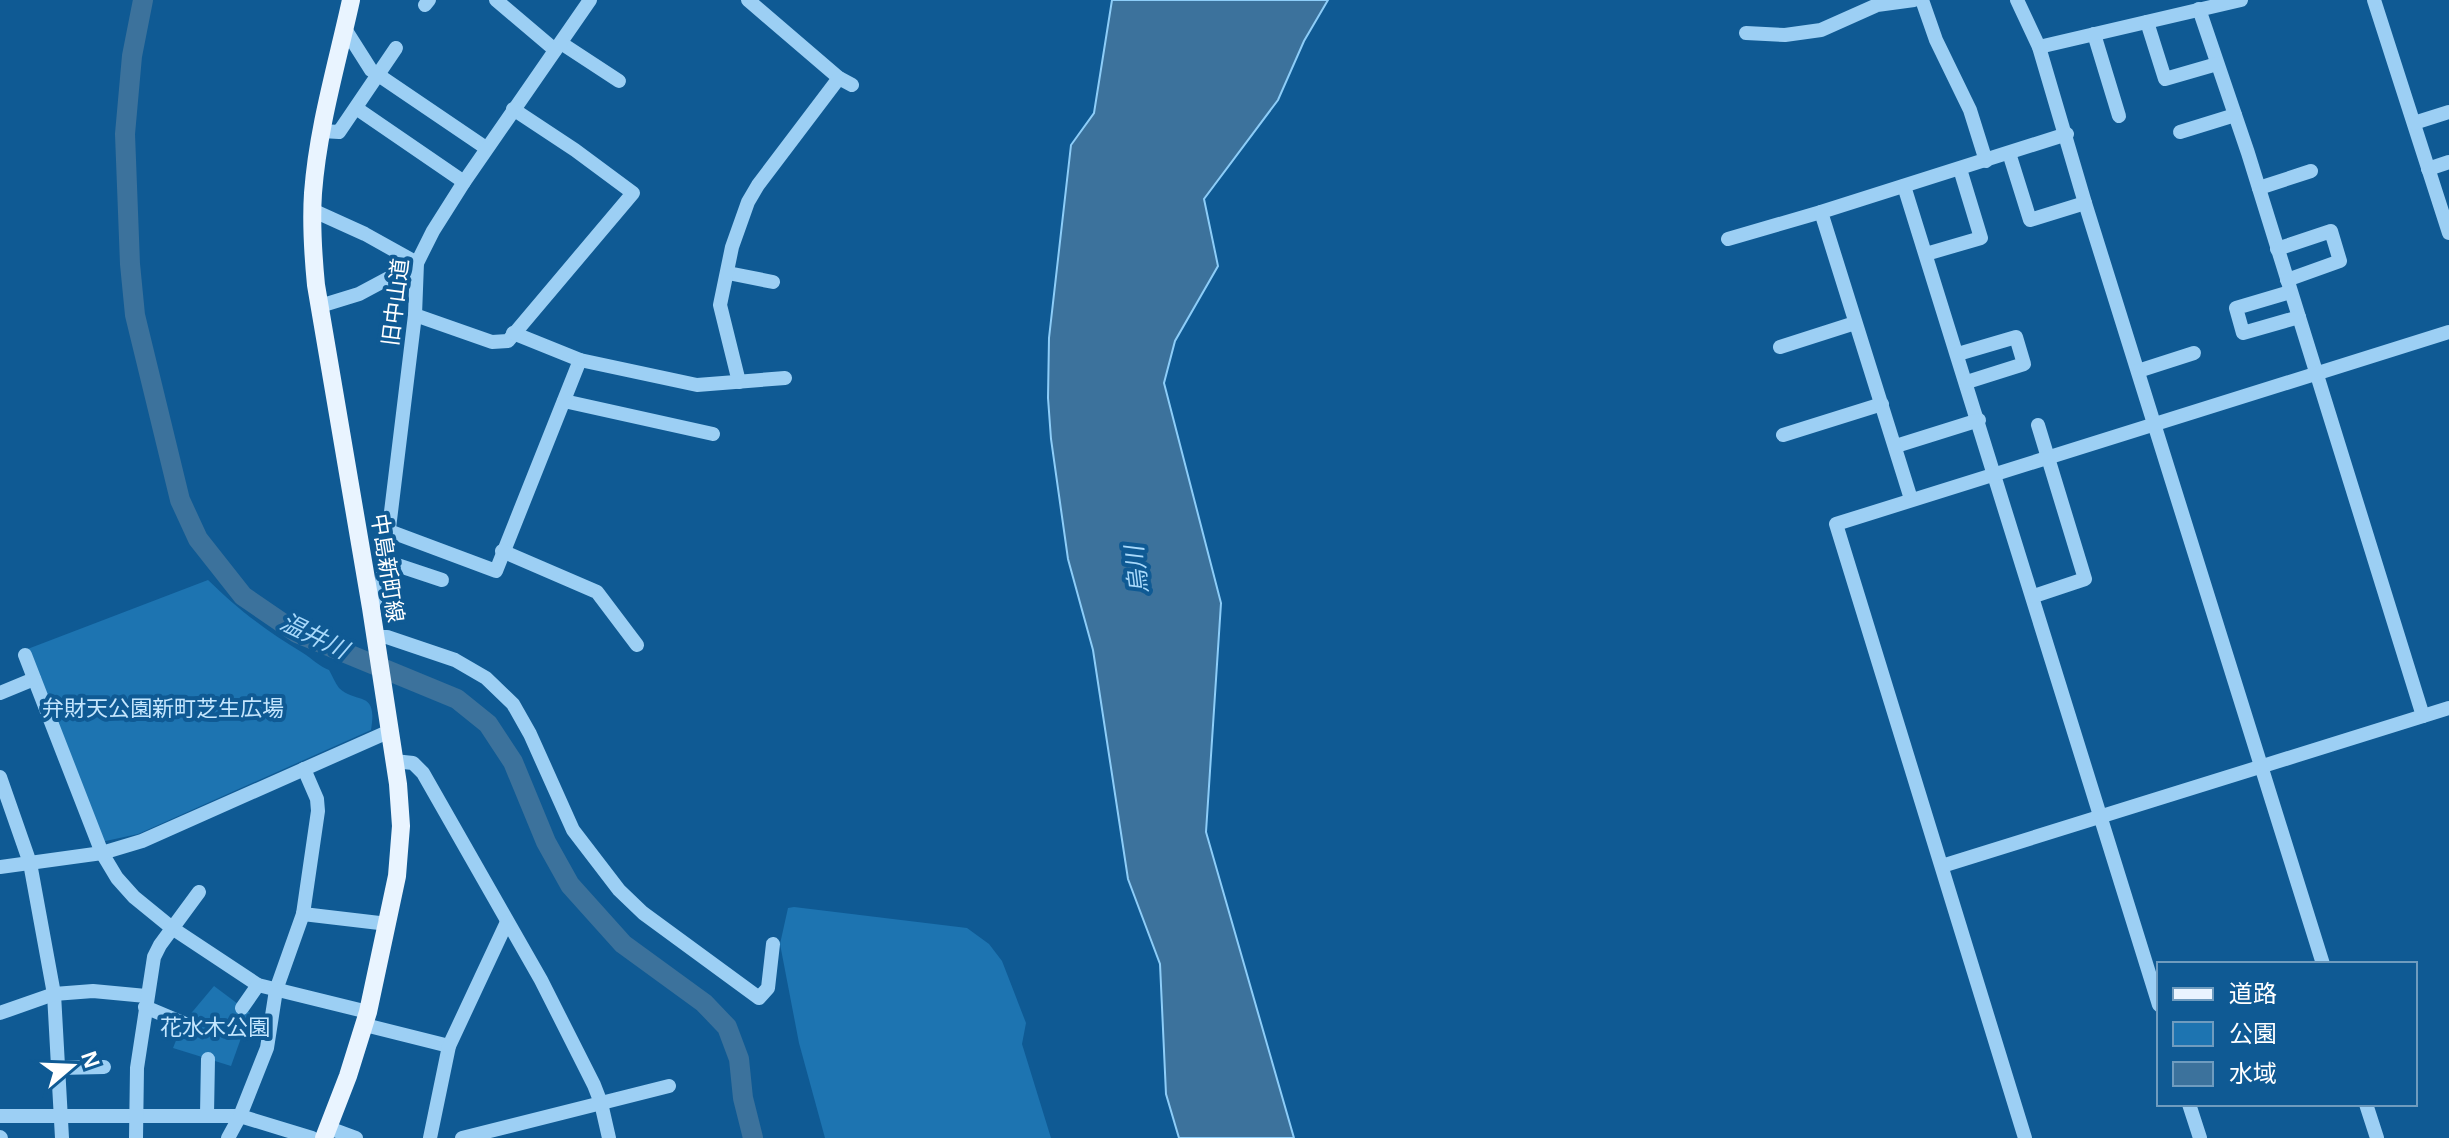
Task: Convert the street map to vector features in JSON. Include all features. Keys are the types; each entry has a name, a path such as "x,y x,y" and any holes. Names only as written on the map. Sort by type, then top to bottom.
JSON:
{"main road":[{"name":"中島新町線","path":"326,1133 366,1018 388,924 401,844 390,731 314,263 312,210 322,131 351,0"}],"street":[{"path":"496,0 558,46 619,81"},
{"name":"旧中山道","path":"371,608 381,589 389,531 415,315 417,263 433,231 486,148 590,0"},
{"path":"739,382 720,305 732,247 748,202 846,81 748,0"},
{"path":"1746,33 1785,35 1821,30 1877,5 1914,0"},
{"path":"1922,0 1936,40 1970,110 1986,161"},
{"path":"2017,0 2039,47 2067,134 2085,203 2322,962"},
{"path":"2039,47 2218,2 2241,0"},
{"path":"2374,0 2428,169 2447,217 2449,233"},
{"path":"2199,9 2259,188 2423,716"},
{"path":"2147,22 2165,79 2217,64"},
{"path":"345,29 371,70 486,148"},
{"path":"2094,34 2119,116"},
{"path":"322,131 339,132 396,48"},
{"path":"356,108 464,182"},
{"path":"415,315 492,342 508,341 633,193 513,109"},
{"path":"2414,123 2449,112"},
{"path":"2180,132 2235,115"},
{"path":"1728,239 2067,134"},
{"path":"2009,153 2030,220 2085,203"},
{"path":"2428,169 2449,162"},
{"path":"1926,254 1981,238 1960,169"},
{"path":"2259,188 2311,171"},
{"path":"1904,186 2157,998"},
{"path":"312,210 365,234 417,263"},
{"path":"1821,212 1911,499"},
{"path":"2277,249 2331,231 2340,261 2236,308 2243,333 2299,317"},
{"path":"320,306 359,294 417,263"},
{"path":"728,273 773,282"},
{"path":"1780,347 1855,323"},
{"path":"2025,1138 1836,524 2449,332"},
{"path":"513,333 580,360 697,385 785,378"},
{"path":"1958,354 2016,337 2024,364 1967,382"},
{"path":"2138,371 2194,353"},
{"path":"389,531 496,571 580,360"},
{"path":"564,401 713,434"},
{"path":"1783,435 1882,404"},
{"path":"1896,446 1979,420"},
{"path":"2034,596 2085,579 2038,425"},
{"path":"502,551 597,592 637,645"},
{"path":"385,561 442,580"},
{"path":"375,641 387,637 455,660 486,678 513,704 530,734 573,830 619,890 643,913 759,998 768,988 773,944"},
{"path":"25,655 102,853 117,878 134,897 172,928 258,985 449,1046"},
{"path":"0,693 34,679"},
{"path":"1942,866 2449,708"},
{"path":"0,867 102,853 142,841 390,731"},
{"path":"394,761 413,763 423,773 541,980 601,1103 609,1138"},
{"path":"228,1138 267,1048 276,990 303,914 318,811 317,799 304,769"},
{"path":"0,777 4,804 30,863 54,994 62,1138"},
{"path":"136,1138 137,1068 154,957 199,892"},
{"path":"303,914 388,924"},
{"path":"430,1138 449,1046 507,922"},
{"path":"242,1008 258,985"},
{"path":"0,1013 54,994 93,991 146,1002 183,1023"},
{"path":"207,1114 208,1059"},
{"path":"58,1068 104,1067"},
{"path":"462,1138 669,1086"},
{"path":"2190,1106 2200,1138"},
{"path":"2367,1106 2377,1138"},
{"path":"0,1116 240,1116 312,1138"},
{"path":"326,1133 356,1138"}],"green space":[{"name":"弁財天公園新町芝生広場","path":"208,580 265,628 329,670 339,688 369,703 371,730 138,834 101,842 25,650"},
{"path":"788,908 967,928 989,944 1002,961 1026,1023 1022,1044 1051,1138 825,1138 799,1043 780,944"},
{"name":"花水木公園","path":"214,986 250,1013 231,1066 173,1048 183,1023"}],"water":[{"name":"烏川","path":"1112,0 1328,0 1304,41 1278,100 1204,199 1218,266 1175,341 1164,383 1221,603 1206,832 1294,1138 1179,1138 1166,1094 1160,964 1128,879 1093,650 1068,559 1051,439 1049,338 1071,145 1094,113"}],"waterway":[{"name":"温井川","path":"143,0 132,56 125,134 135,315 180,500 198,539 243,596 297,633 457,699 488,724 513,762 546,842 570,885 623,944 704,1003 727,1027 739,1059 743,1098 753,1138"}]}
